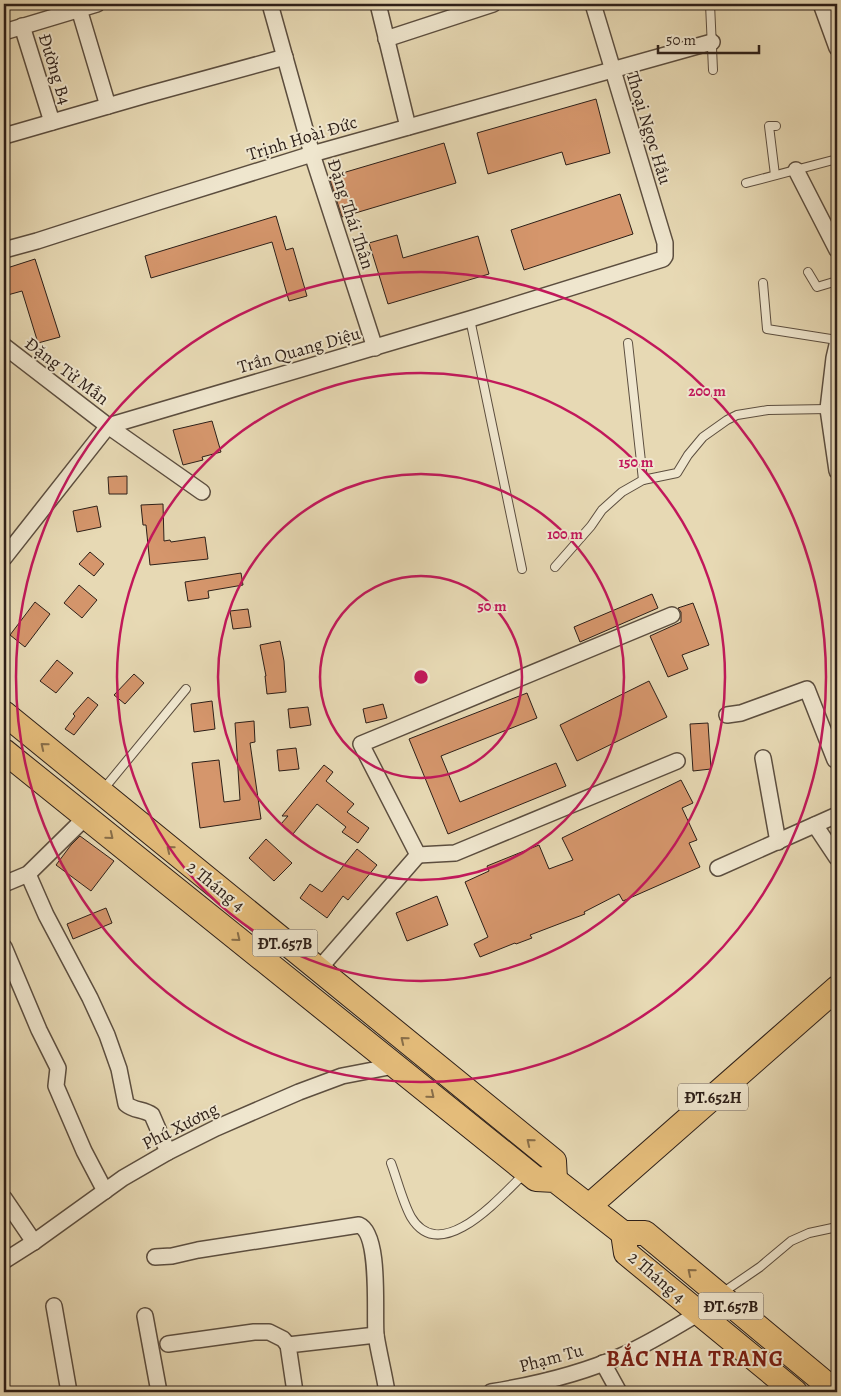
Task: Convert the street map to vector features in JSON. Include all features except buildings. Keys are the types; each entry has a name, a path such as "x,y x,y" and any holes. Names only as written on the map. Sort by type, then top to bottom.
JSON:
{"main road":[{"name":"2 Tháng 4","path":"4,713 554,1161 555,1180"},
{"name":"2 Tháng 4","path":"4,751 536,1180 555,1180 623,1233 644,1233 836,1392"},
{"name":"ĐT.652H","path":"589,1206 837,988"},
{"name":"2 Tháng 4","path":"623,1233 626,1253 795,1392"}],"street":[{"path":"4,32 97,4"},
{"name":"Đặng Thái Thân","path":"270,4 312,154 375,348"},
{"path":"378,4 408,127"},
{"path":"386,39 489,4"},
{"name":"Thoại Ngọc Hầu","path":"593,4 665,243 665,256 661,261"},
{"path":"822,4 837,48"},
{"path":"79,9 108,106"},
{"name":"Đường B4","path":"22,26 52,122"},
{"name":"Trịnh Hoài Đức","path":"4,250 312,154 712,42"},
{"path":"4,136 285,57"},
{"path":"796,170 837,250"},
{"name":"Trần Quang Diệu","path":"108,426 375,348 661,261"},
{"path":"837,344 828,409 837,471"},
{"name":"Đặng Tử Mẫn","path":"4,346 108,426 202,492"},
{"path":"4,558 108,426"},
{"path":"418,855 361,744 672,615"},
{"path":"727,715 741,713 807,689 835,760 837,759"},
{"path":"763,758 778,842"},
{"path":"318,970 418,855 454,853 677,761"},
{"path":"718,868 837,815"},
{"path":"4,884 28,874 86,816"},
{"path":"816,825 837,858"},
{"path":"28,874 46,915 90,998 107,1035 119,1069 126,1104 131,1108 148,1112 152,1115 168,1152"},
{"path":"4,947 39,1030 58,1068 56,1086 84,1151 105,1191"},
{"name":"Phú Xương","path":"4,1262 105,1191 144,1165 168,1152 241,1116 299,1092 342,1076 394,1066"},
{"path":"4,1198 34,1242"},
{"path":"155,1257 172,1256 198,1250 359,1225 364,1227 368,1232 372,1251 376,1293 376,1335 387,1392"},
{"path":"54,1306 69,1392"},
{"name":"Phạm Tu","path":"491,1392 542,1381 603,1363 638,1348 699,1314"},
{"path":"146,1316 159,1392"},
{"path":"168,1344 254,1332 269,1332 283,1339 288,1345 295,1392"},
{"path":"288,1345 376,1335"},
{"path":"603,1363 619,1392"}],"lane":[{"path":"710,4 714,70"},
{"path":"775,175 769,126 776,126"},
{"path":"746,183 837,158"},
{"path":"808,272 817,287 837,281"},
{"path":"763,282 767,329 837,340"},
{"path":"470,319 522,569"},
{"path":"628,342 642,480"},
{"path":"555,567 591,526 602,510 622,492 642,480 677,473 688,455 703,437 727,420 737,415 768,410 828,409"},
{"path":"100,792 186,689"},
{"path":"391,1163 410,1216 425,1231 440,1235 470,1224 527,1172"},
{"path":"718,1295 760,1267 798,1237 837,1227"}],"district":[{"name":"BẮC NHA TRANG","path":"695,1358"}]}
